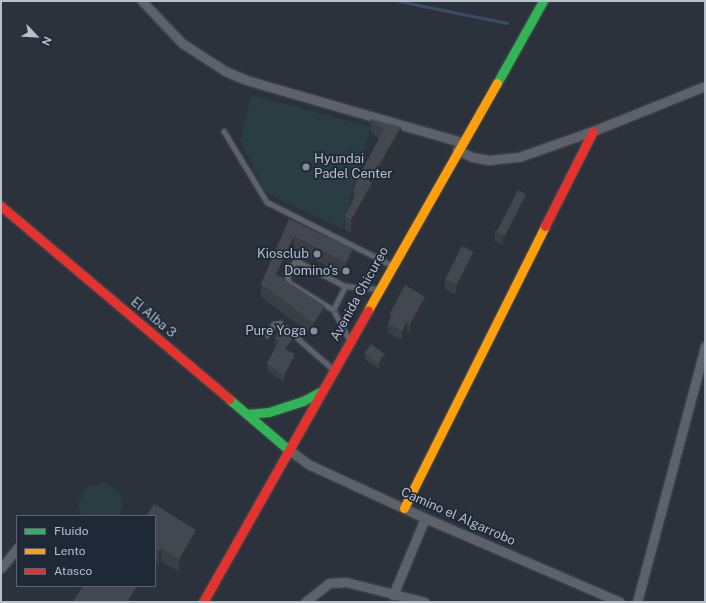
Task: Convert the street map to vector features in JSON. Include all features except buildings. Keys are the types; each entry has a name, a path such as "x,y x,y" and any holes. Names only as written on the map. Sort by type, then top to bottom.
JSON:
{"street":[{"path":"142,1 182,44 225,71 253,82 459,146 480,159 509,160 593,131 705,86"},
{"name":"Avenida Chicureo","path":"203,602 391,265 542,1"},
{"path":"404,508 593,131"},
{"name":"El Alba 3","path":"1,206 289,450"},
{"path":"637,602 705,346"},
{"path":"247,414 269,412 303,401 320,392"},
{"path":"263,428 269,412"},
{"name":"Camino el Algarrobo","path":"289,450 310,465 424,518 620,602"},
{"path":"393,595 424,518"},
{"path":"1,568 16,549"},
{"path":"305,602 329,583 346,582 365,585 393,595 425,602"}],"lane":[{"path":"224,131 267,202 391,265"},
{"path":"349,340 334,310 289,283 287,277 289,270 294,263 300,262 345,286 378,289"},
{"path":"334,310 345,286"},
{"path":"267,335 274,324 280,323 333,368"}],"green space":[{"name":"Hyundai Padel Center","path":"251,95 371,127 342,229 266,193 240,141"},
{"path":"104,483 113,487 120,494 123,503 120,515 81,515 78,505 83,492 90,486"}],"waterway":[{"path":"399,1 507,23"}],"traffic: fast":[{"path":"497,83 543,1"},
{"path":"247,414 269,412 303,401 320,392"},
{"path":"229,399 289,450"}],"traffic: slow":[{"path":"368,310 497,83"},
{"path":"404,508 545,226"}],"traffic: jam":[{"path":"545,226 593,131"},
{"path":"1,206 229,399"},
{"path":"203,602 368,310"}],"place":[{"name":"Hyundai Padel Center","path":"306,167"},
{"name":"Kiosclub","path":"317,254"},
{"name":"Domino's","path":"346,271"},
{"name":"Pure Yoga","path":"314,331"}]}
